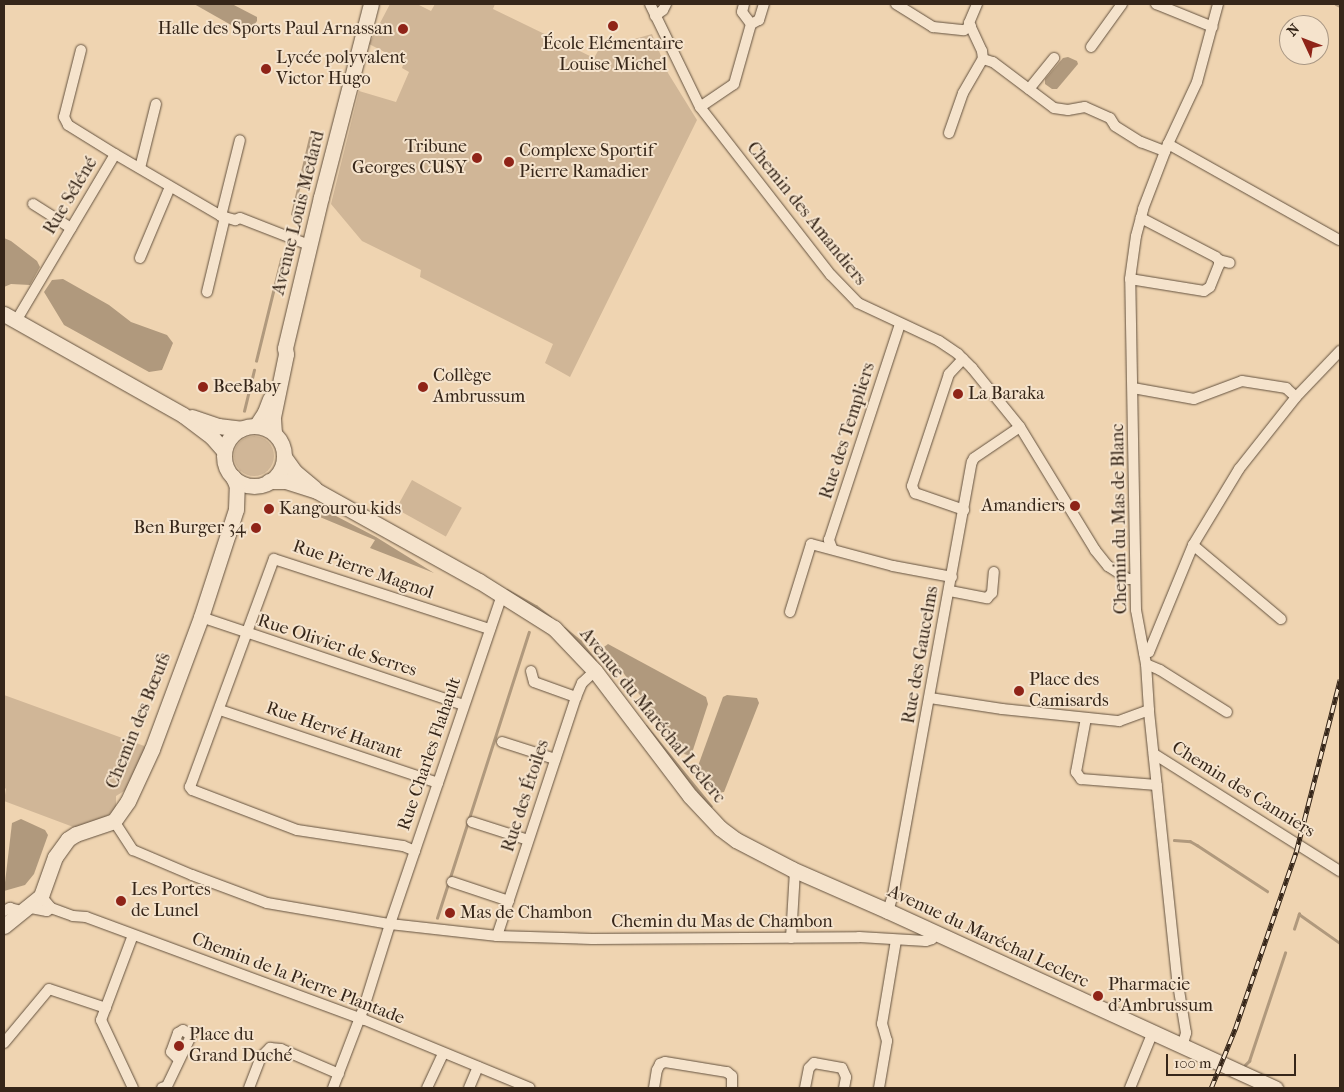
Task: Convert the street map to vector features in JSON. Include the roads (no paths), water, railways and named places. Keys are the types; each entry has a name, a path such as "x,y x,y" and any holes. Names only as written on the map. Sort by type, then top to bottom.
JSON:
{"main road":[{"name":"Avenue Louis Medard","path":"248,427 270,401 280,339 363,4"},
{"name":"Avenue Louis Medard","path":"274,433 273,417 286,354 285,348 321,197 371,4"},
{"path":"10,317 183,415 212,436 224,451 227,468 233,477 242,483 263,483 278,472 284,457 282,447 274,433 248,427 218,426 183,415"},
{"path":"224,451 232,436 248,427"},
{"name":"Avenue du Maréchal Leclerc","path":"284,457 295,472 317,491 502,595 554,628 595,672 690,796 720,828 758,853 888,911 1152,1034 1275,1088"},
{"name":"Chemin des Bœufs","path":"114,821 128,801 152,749 201,617 236,509 237,486 233,477"},
{"name":"Avenue du Maréchal Leclerc","path":"263,483 286,482 317,491"},
{"name":"Chemin des Bœufs","path":"236,509 263,483"},
{"path":"4,926 41,896 55,857 68,839 76,834 114,821"}],"street":[{"name":"Chemin des Amandiers","path":"650,4 700,107 831,275 858,303 939,341 963,359 983,378 1020,427 1095,550 1108,566 1128,579 1134,579"},
{"path":"655,16 663,10 666,4"},
{"path":"744,4 742,12 751,24"},
{"path":"700,107 734,84 751,24 759,20 764,4"},
{"path":"896,4 933,27 964,30 971,26"},
{"path":"949,133 963,93 983,59 982,51 971,26 970,19 977,4"},
{"path":"1091,47 1122,4"},
{"path":"1156,4 1213,27"},
{"name":"Chemin du Mas de Blanc","path":"1182,1047 1186,1033 1177,978 1149,710 1146,664 1136,610 1134,579 1133,388 1129,308 1130,279 1141,218 1166,148 1197,82 1218,4"},
{"path":"82,50 64,117 68,125 115,154"},
{"path":"1029,89 1054,58"},
{"path":"983,59 993,62 1054,108 1068,110 1085,107 1110,118 1115,126 1141,142 1166,148 1339,240"},
{"path":"140,168 156,104"},
{"path":"207,292 227,218 240,140"},
{"name":"Rue Séléné","path":"10,317 71,228 115,154 227,218 240,218 283,233 287,237 304,243"},
{"path":"140,258 170,187"},
{"path":"33,204 71,228"},
{"path":"1130,279 1204,291 1210,287 1224,261 1141,218"},
{"name":"Rue des Templiers","path":"832,548 829,540 900,324"},
{"path":"1144,653 1149,652 1192,545 1248,457 1296,397 1340,351"},
{"path":"963,359 949,374 912,486 915,493 964,510"},
{"path":"1133,388 1194,399 1242,381 1286,388 1296,397"},
{"name":"Rue des Gaucelms","path":"888,911 893,895 974,458 1020,427"},
{"path":"790,612 811,544 832,548 893,566 952,577"},
{"path":"1192,545 1281,619"},
{"name":"Rue Pierre Magnol","path":"246,634 272,561 276,559 490,629"},
{"path":"950,591 987,598 992,593 994,572"},
{"name":"Rue Charles Flahault","path":"333,1088 360,1018 502,595"},
{"name":"Rue Olivier de Serres","path":"201,617 246,634 464,706"},
{"path":"246,634 220,710 190,787 192,790 296,830 403,846 415,851"},
{"path":"1146,664 1160,670 1227,712"},
{"path":"531,671 534,682 576,697"},
{"name":"Rue des Étoiles","path":"497,936 576,697 582,683 595,672"},
{"path":"930,698 1002,709 1119,721 1149,710"},
{"name":"Rue Hervé Harant","path":"220,710 438,783"},
{"path":"1086,718 1076,772 1081,779 1157,785"},
{"path":"502,742 555,759"},
{"name":"Chemin des Canniers","path":"1154,754 1340,871"},
{"name":"Chemin du Mas de Chambon","path":"114,821 133,850 202,879 267,903 390,924 497,936 592,939 859,937 926,941 932,940 935,933"},
{"path":"472,822 528,840"},
{"path":"791,938 795,871"},
{"path":"452,882 509,901"},
{"path":"41,896 51,908"},
{"name":"Chemin de la Pierre Plantade","path":"4,911 10,908 47,911 51,908 73,916 86,917 360,1018 519,1086 530,1088"},
{"path":"133,934 101,1020 133,1088"},
{"path":"879,1088 887,1041 882,1024 896,940"},
{"path":"4,1043 49,989 106,1008"},
{"path":"1130,1088 1152,1034"},
{"path":"249,1088 261,1057 270,1048 281,1049 339,1074"},
{"path":"427,1088 443,1053"},
{"path":"162,1088 167,1086 178,1059"},
{"path":"654,1088 657,1070 660,1064 665,1062 727,1072 732,1076 732,1088"},
{"path":"805,1088 809,1068 814,1063 842,1068 846,1077 844,1088"},
{"path":"469,1088 478,1067"}],"waterway":[{"path":"1336,4 1340,6"},
{"path":"292,214 310,138"},
{"path":"256,361 281,259"},
{"path":"244,411 254,370"},
{"path":"507,590 536,606 550,617"},
{"path":"564,628 580,641 595,660"},
{"path":"437,918 529,632"},
{"path":"646,726 711,806"},
{"path":"1174,840 1190,841 1267,891"},
{"path":"1294,929 1299,914 1340,943"},
{"path":"1245,1065 1249,1061 1285,953"}],"railway":[{"path":"1211,1088 1235,1029 1296,852 1340,680"}],"place":[{"name":"École Elémentaire Louise Michel","path":"613,26"},
{"name":"Halle des Sports Paul Arnassan","path":"403,29"},
{"name":"Lycée polyvalent Victor Hugo","path":"266,69"},
{"name":"Tribune Georges CUSY","path":"477,158"},
{"name":"Complexe Sportif Pierre Ramadier","path":"509,162"},
{"name":"BeeBaby","path":"203,387"},
{"name":"Collège Ambrussum","path":"423,387"},
{"name":"La Baraka","path":"958,394"},
{"name":"Amandiers","path":"1075,506"},
{"name":"Kangourou kids","path":"269,509"},
{"name":"Ben Burger 34","path":"256,528"},
{"name":"Place des Camisards","path":"1019,691"},
{"name":"Les Portes de Lunel","path":"121,901"},
{"name":"Mas de Chambon","path":"450,913"},
{"name":"Pharmacie d'Ambrussum","path":"1098,996"},
{"name":"Place du Grand Duché","path":"179,1046"}]}
